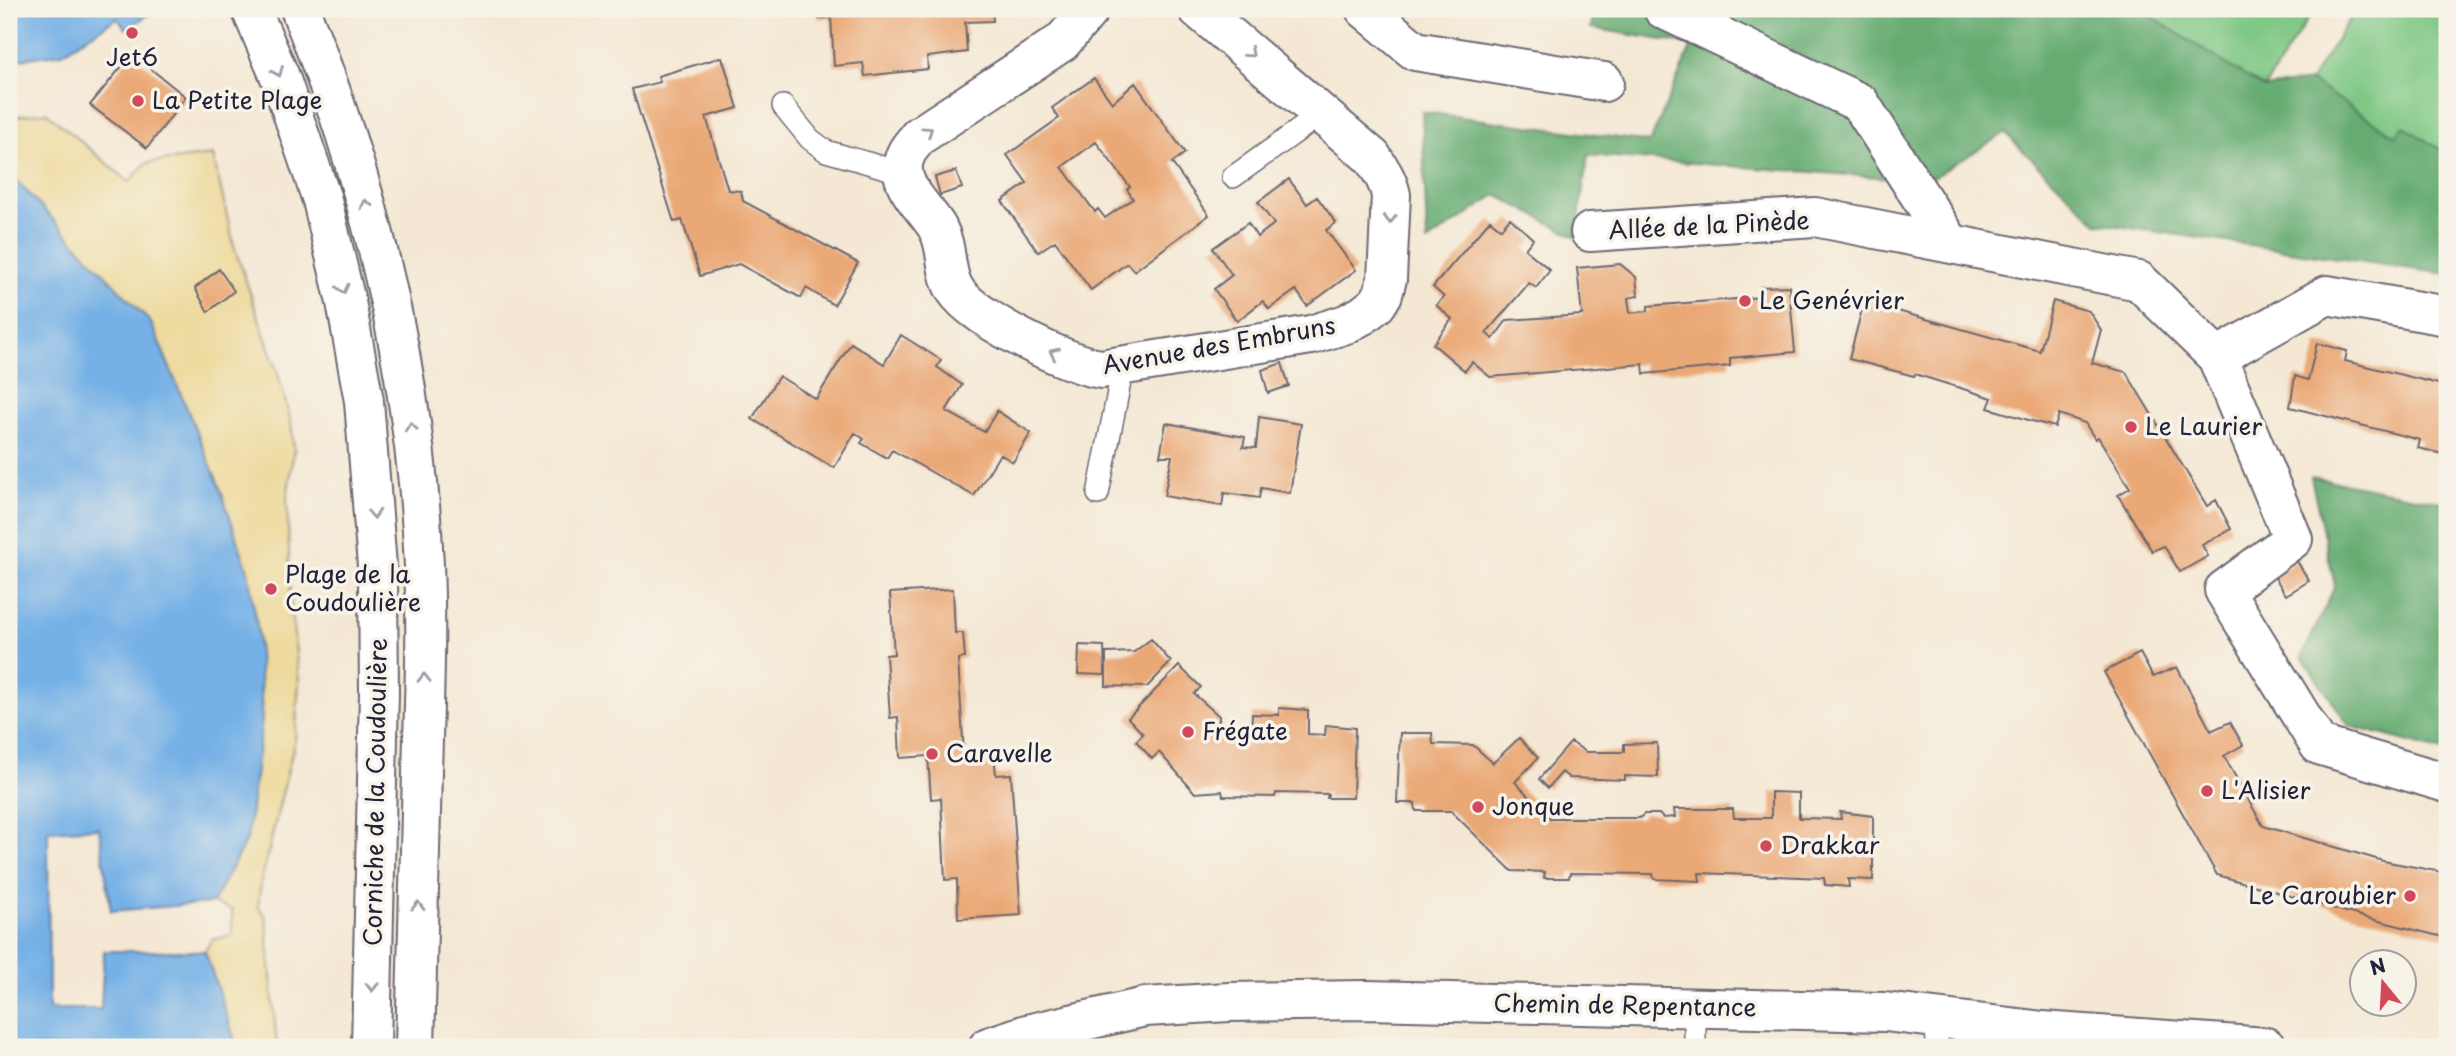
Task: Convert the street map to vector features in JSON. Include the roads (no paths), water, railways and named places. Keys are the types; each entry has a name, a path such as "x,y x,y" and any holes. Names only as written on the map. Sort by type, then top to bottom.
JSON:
{"street":[{"name":"Corniche de la Coudoulière","path":"251,9 280,77 322,200 346,302 364,401 379,579 371,1047"},
{"name":"Corniche de la Coudoulière","path":"300,9 322,63 359,176 390,295 409,402 424,566 424,710 415,1047"},
{"path":"903,173 905,155 919,136 1062,42 1090,9"},
{"name":"Avenue des Embruns","path":"903,173 908,188 937,227 945,244 953,289 965,301 1005,328 1057,356 1086,367 1123,367 1311,335 1346,324 1377,304 1383,294 1387,279 1391,228 1389,185 1372,157 1198,9"},
{"path":"1365,9 1415,51 1604,82"},
{"path":"1663,9 1860,103 1951,244"},
{"name":"Allée de la Pinède","path":"1590,233 1815,217 2139,281 2217,357 2293,538 2224,590 2319,745 2447,783"},
{"path":"2217,357 2327,295 2447,316"},
{"name":"Chemin de Repentance","path":"988,1047 1054,1027 1145,1007 1264,1001 1366,1000 1885,1012 1936,1033 2043,1031 2149,1043 2266,1047"}],"lane":[{"path":"783,106 810,139 825,151 903,173"},
{"path":"1233,177 1321,114"},
{"path":"1098,494 1123,367"},
{"path":"1695,1007 1695,1047"}],"water":[{"path":"9,9 151,9 153,12 126,29 117,18 62,53 9,61"},
{"path":"9,173 151,323 219,485 248,571 258,633 262,720 247,839 212,903 111,911 99,828 48,831 49,1009 101,1009 104,951 205,951 237,1047 9,1047"}],"place":[{"name":"Jet6","path":"132,33"},
{"name":"La Petite Plage","path":"138,101"},
{"name":"Le Genévrier","path":"1745,301"},
{"name":"Le Laurier","path":"2131,427"},
{"name":"Plage de la Coudoulière","path":"271,589"},
{"name":"Frégate","path":"1188,732"},
{"name":"Caravelle","path":"932,754"},
{"name":"L'Alisier","path":"2207,791"},
{"name":"Jonque","path":"1478,807"},
{"name":"Drakkar","path":"1766,846"},
{"name":"Le Caroubier","path":"2410,896"}]}
